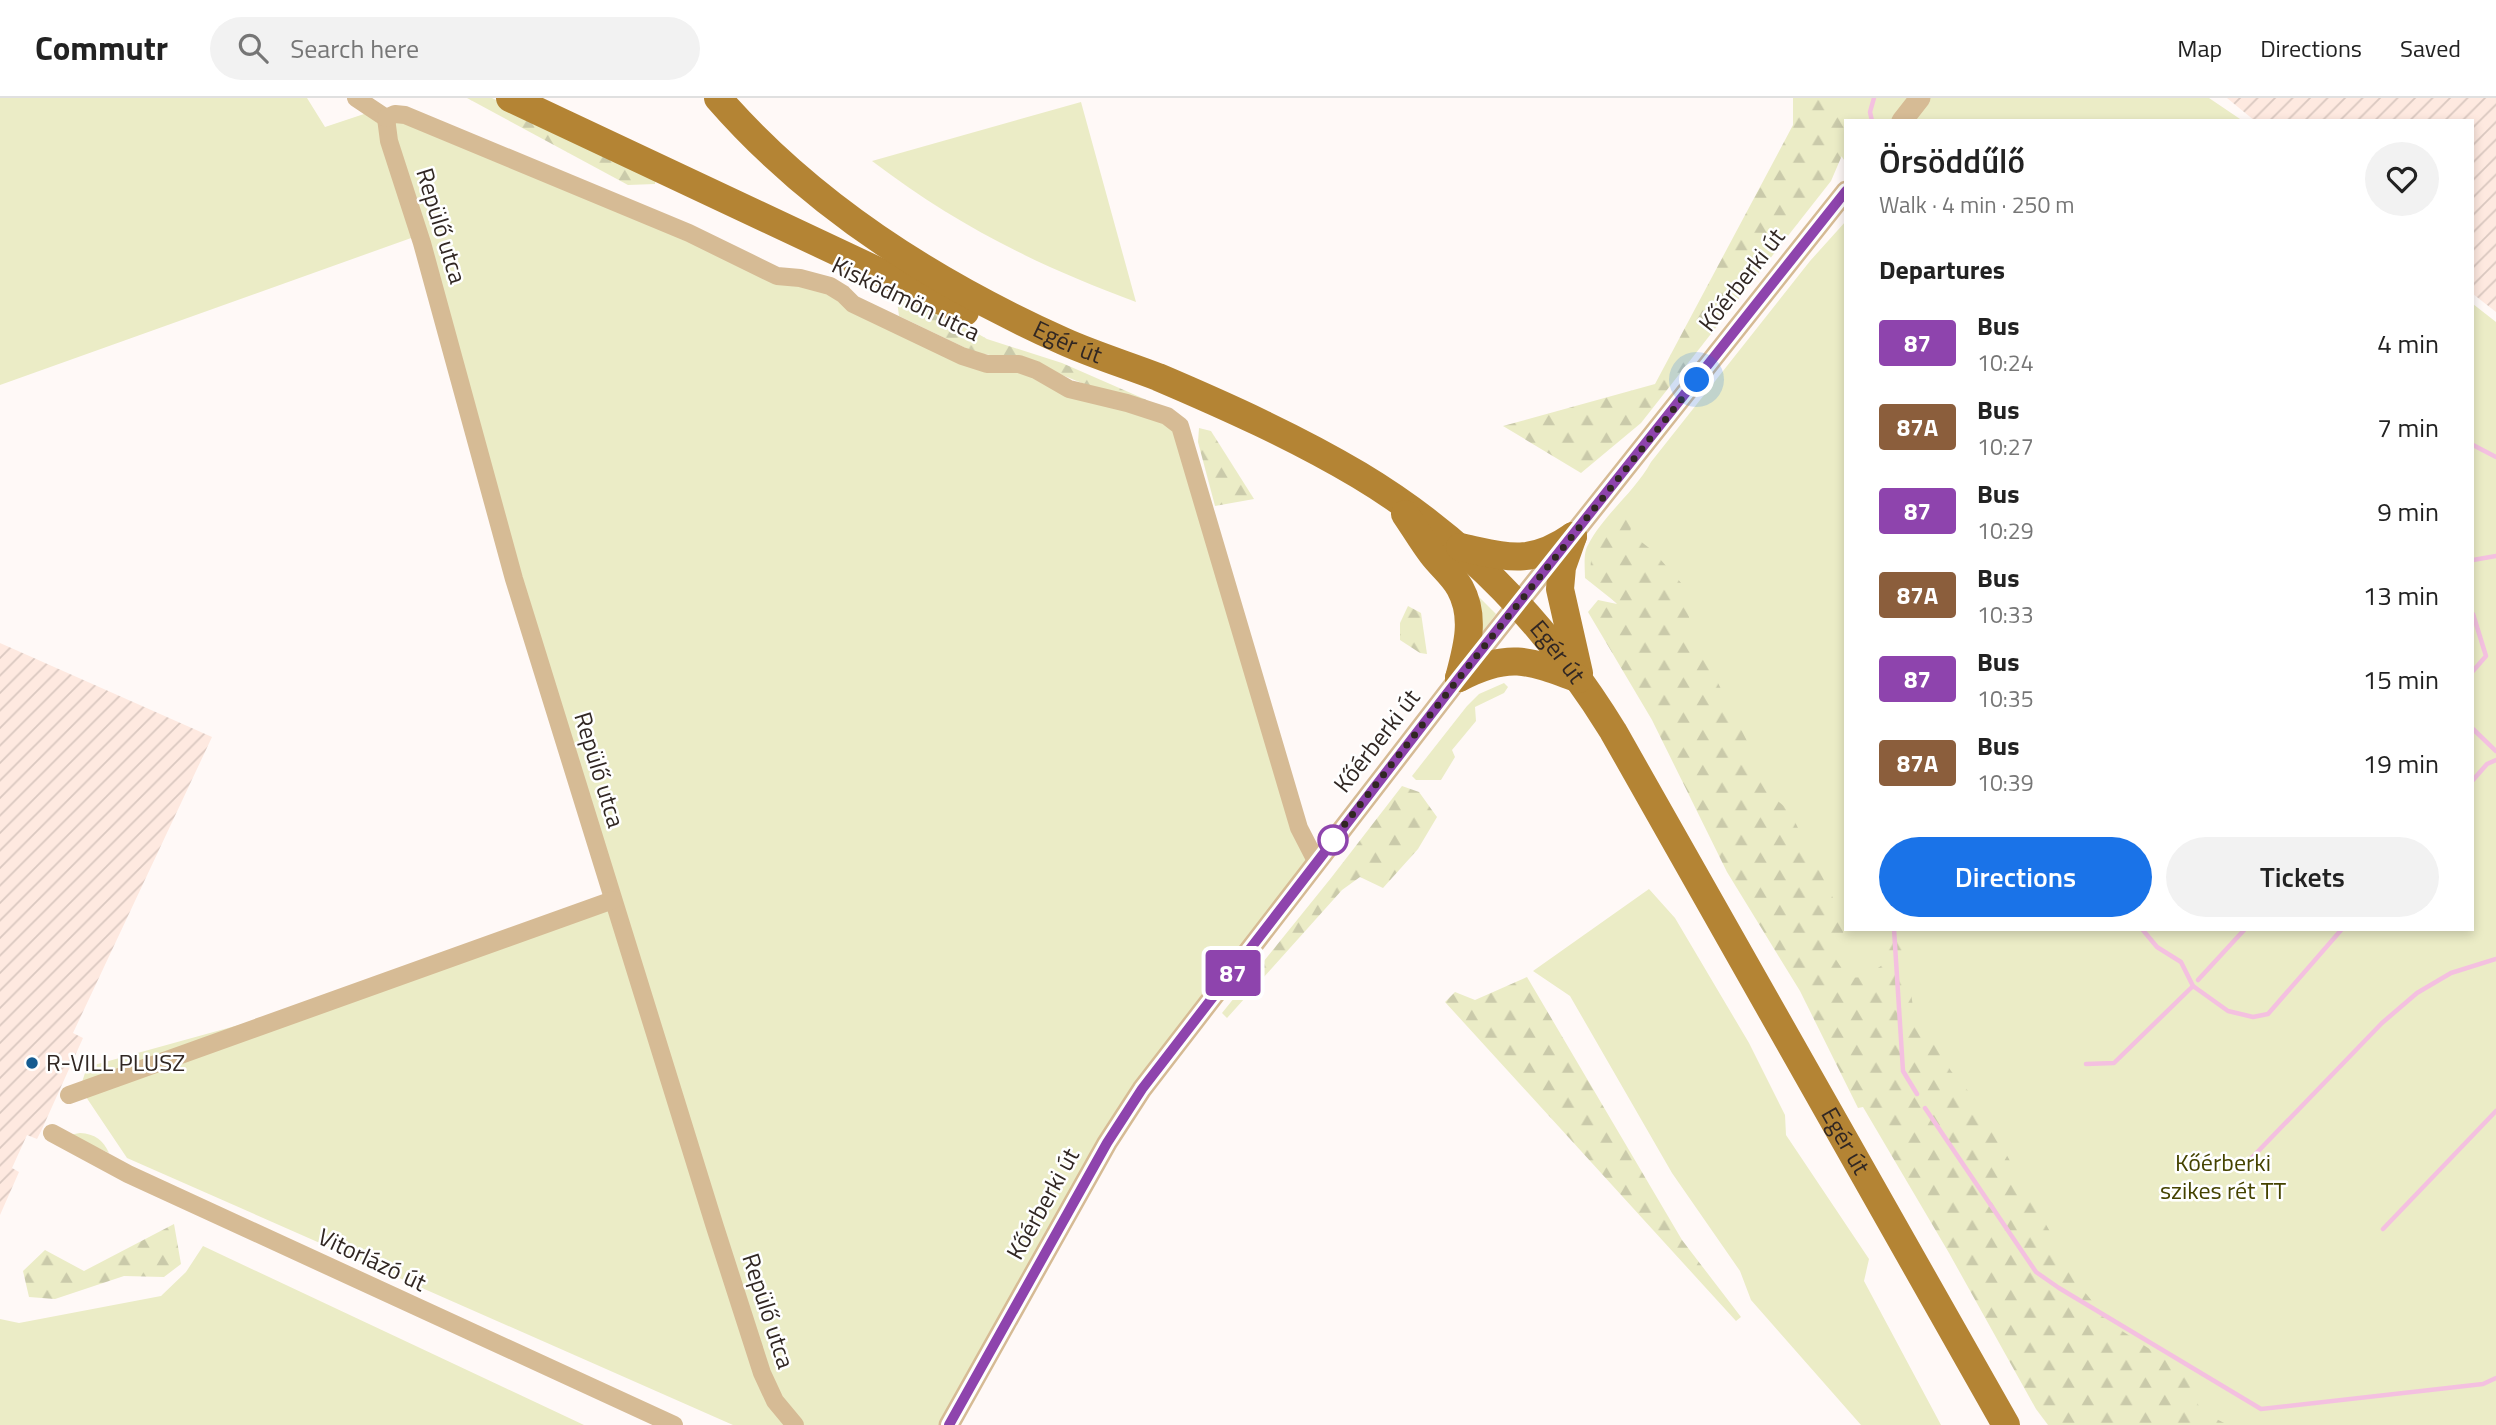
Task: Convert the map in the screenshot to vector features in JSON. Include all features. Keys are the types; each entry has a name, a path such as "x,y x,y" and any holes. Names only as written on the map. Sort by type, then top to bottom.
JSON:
{"main road":[{"path":"510,98 1004,331 1064,341"},
{"name":"Egér út","path":"718,98 782,164 853,222 950,284 1064,341 1155,376 1263,423 1336,461 1396,500 1460,547 1518,605 1580,680 1613,731 2006,1425"},
{"path":"1396,500 1433,556 1461,589 1469,610 1469,633 1459,678"},
{"path":"1460,547 1498,555 1529,557 1548,551 1573,536"},
{"path":"1573,536 1562,567 1560,589 1580,680"},
{"path":"1459,678 1484,666 1504,661 1539,666 1580,680"}],"street":[{"path":"356,98 386,118"},
{"path":"1904,119 1920,98"},
{"name":"Kisködmön utca","path":"386,118 395,114 405,115 689,233 777,276 800,278 830,286 853,304 962,356 987,364 1019,364 1036,370 1069,389 1167,416 1180,426 1299,828 1316,861"},
{"name":"Repülő utca","path":"386,118 389,141 422,243 514,579 613,900 762,1373 775,1401 795,1425"},
{"name":"Kőérberki út","path":"949,1425 1107,1143 1135,1100 1459,678 1844,194"},
{"path":"69,1095 613,900"},
{"name":"Vitorlázó út","path":"51,1133 140,1180 674,1425"}],"shaded area":[{"path":"2227,98 2496,98 2496,312 2474,295 2474,119 2253,119"},
{"path":"0,643 212,737 73,1033 83,1038 42,1129 37,1139 27,1135 12,1168 19,1172 0,1215"}],"green space":[{"path":"0,98 307,98 325,127 367,113 395,114 800,278 1003,365 1180,426 1316,861 1185,1033 945,1425 733,1425 127,1158 80,1088 87,1067 336,998 613,900 414,237 0,385"},
{"path":"467,98 492,98 656,177 655,184 628,185"},
{"path":"1793,98 1851,98 1846,119 1844,119 1844,151 1831,181 1641,423 1581,473 1503,426 1655,384 1793,125"},
{"path":"1803,98 2209,98 2240,119 1844,119 1844,160"},
{"path":"1081,102 1136,302 1065,274 999,242 935,205 872,161"},
{"name":"Kőérberki szikes rét TT","path":"1844,223 1844,931 2474,931 2474,305 2496,322 2496,1425 2087,1425 1619,605 1585,578 1586,548 1602,523 1636,484 1810,261"},
{"path":"904,291 987,339 1062,363 1149,401 1099,390 1025,360 976,353 899,316 897,301"},
{"path":"1199,428 1211,431 1254,499 1215,506 1198,442"},
{"path":"1641,487 1646,494 1634,511 1630,533 1653,551 1682,584 1692,631 1749,745 1754,771 1774,798 1789,810 1844,920 1844,930 1835,958 1848,978 1864,977 1884,964 1888,931 1907,931 1906,958 1913,1007 1951,1071 1975,1099 2083,1290 2110,1323 2183,1371 2201,1411 2228,1425 2048,1425 2036,1409 1863,1107 1858,1108 1800,991 1727,872 1652,720 1588,612 1598,600 1617,604 1595,580 1591,560 1601,537"},
{"path":"1473,591 1496,614 1479,637"},
{"path":"1408,606 1421,613 1427,654 1420,653 1400,640 1400,623"},
{"path":"1504,683 1508,687 1504,693 1475,707 1476,721 1452,750 1455,757 1441,780 1416,780 1412,776 1467,706 1479,694"},
{"path":"1402,786 1419,792 1437,817 1418,849 1383,888 1360,877 1342,890 1227,1018 1222,1013"},
{"path":"1649,889 1675,918 1749,1043 1785,1115 1786,1135 1869,1259 1864,1281 1941,1425 1861,1425 1751,1300 1740,1271 1672,1173 1570,996 1533,971"},
{"path":"1527,977 1682,1240 1741,1317 1736,1321 1445,1002 1455,992 1475,1000"},
{"path":"80,1133 98,1139 109,1153 69,1135"},
{"path":"174,1224 181,1264 164,1277 124,1276 55,1299 29,1297 23,1271 45,1250 84,1271"},
{"path":"203,1246 584,1425 0,1425 0,1319 19,1323 161,1296 186,1272"}],"waterway":[{"path":"1872,119 1870,112 1874,98"},
{"path":"2474,446 2496,457"},
{"path":"2474,560 2496,556"},
{"path":"2474,617 2486,656 2474,670"},
{"path":"2474,730 2496,751"},
{"path":"2474,779 2487,764 2496,760"},
{"path":"1894,931 1903,1071 1917,1094"},
{"path":"2144,931 2157,947 2181,962 2193,986 2228,1011 2253,1017 2268,1014 2340,931"},
{"path":"2198,980 2243,931"},
{"path":"2241,1169 2382,1023 2417,993 2451,973 2496,959"},
{"path":"2086,1064 2114,1063 2193,986"},
{"path":"1925,1108 2036,1272 2261,1409 2483,1384 2496,1378"},
{"path":"2383,1229 2496,1111"}],"bus line":[{"name":"87","path":"949,1425 1107,1143 1142,1089 1459,678 1844,194"}],"place":[{"name":"R-VILL PLUSZ","path":"32,1063"}],"route":[{"path":"1333,840 1331,842 1697,380"}]}
